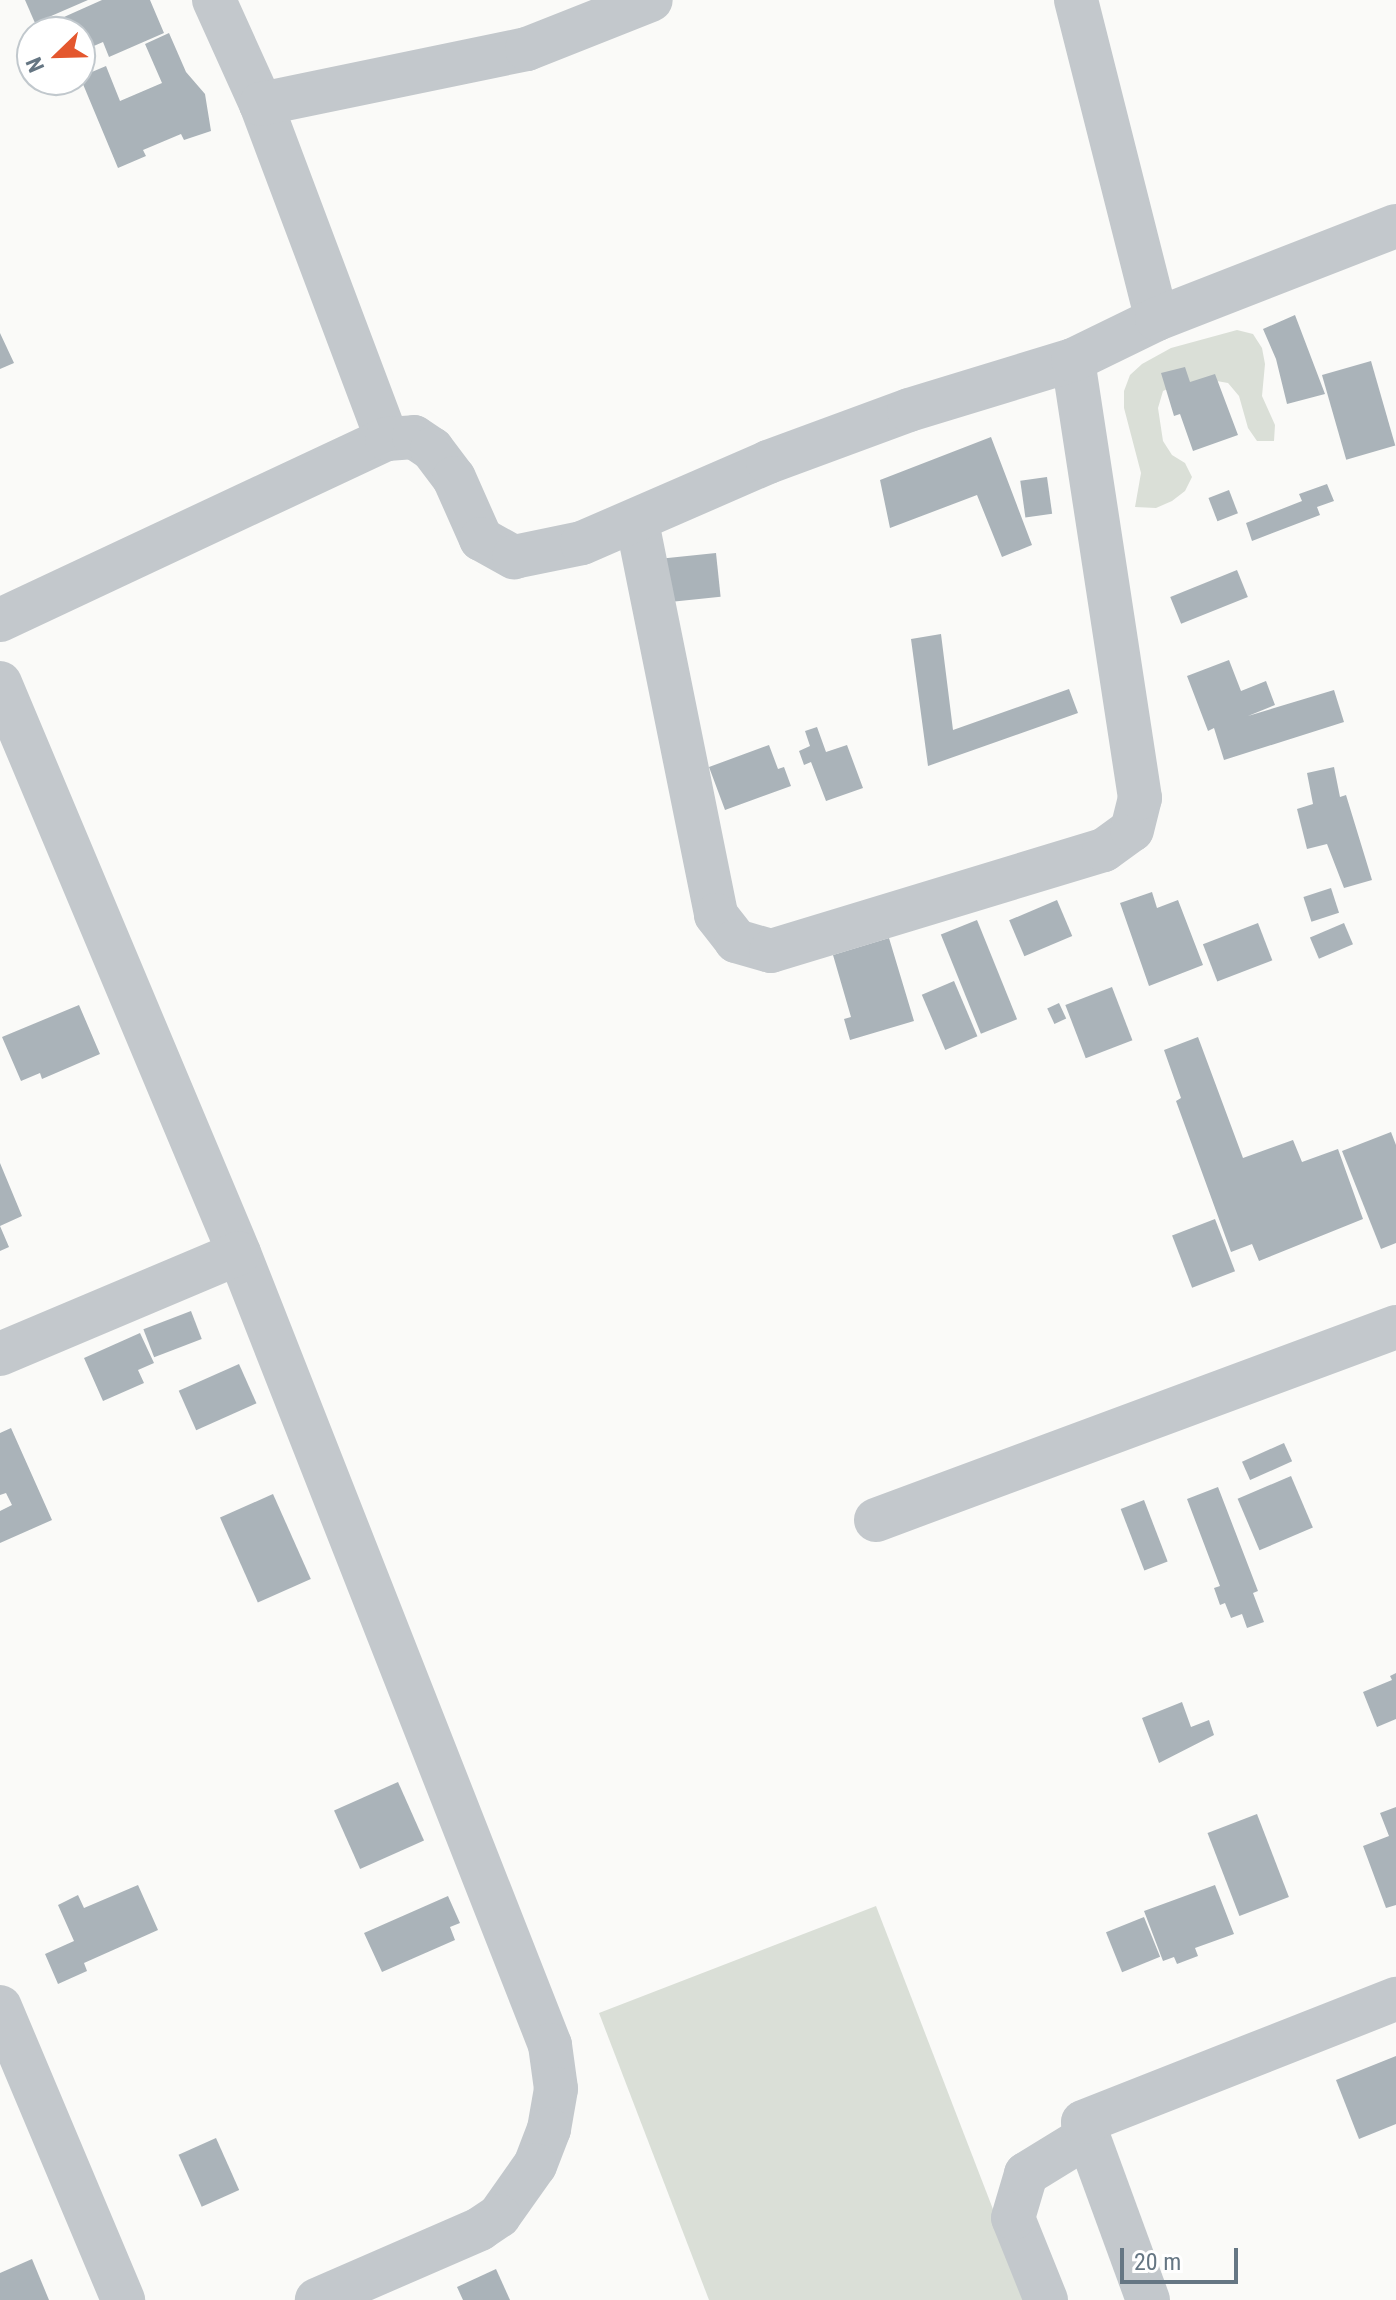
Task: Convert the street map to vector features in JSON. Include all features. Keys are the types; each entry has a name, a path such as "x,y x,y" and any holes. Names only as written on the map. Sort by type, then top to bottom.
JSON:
{"street":[{"path":"214,0 261,104 387,439"},
{"path":"261,104 527,49 651,0"},
{"path":"1076,0 1157,319"},
{"path":"0,620 387,439 414,437 432,449 454,478 481,539 514,557 582,543 637,522 782,457 909,410 1073,360 1157,319 1396,226"},
{"path":"637,522 716,915 736,941 771,951 1104,850 1132,830 1140,798 1073,360"},
{"path":"0,683 239,1253 550,2045 556,2089 549,2129 535,2165 499,2216 480,2229 317,2300"},
{"path":"0,1354 239,1253"},
{"path":"876,1520 1396,1327"},
{"path":"1148,2300 1083,2122 1396,1999"},
{"path":"0,2007 123,2300"},
{"path":"1046,2300 1013,2218 1026,2174 1088,2136"}],"shaded area":[{"path":"1237,330 1253,334 1262,348 1265,364 1262,396 1275,425 1274,441 1257,441 1248,428 1239,396 1228,383 1211,380 1178,384 1163,391 1158,408 1163,441 1172,455 1185,463 1192,477 1185,491 1172,501 1156,508 1135,507 1141,473 1124,408 1124,391 1130,375 1142,364 1171,348"},
{"path":"876,1906 1028,2300 709,2300 599,2013"}],"building":[{"path":"25,0 88,0 51,16 32,16"},
{"path":"102,0 150,0 164,33 109,57 103,42 96,45 96,16 66,16"},
{"path":"169,33 186,72 205,94 211,131 184,140 181,134 143,150 146,156 118,168 88,96 96,96 96,70 106,66 120,101 162,83 145,44"},
{"path":"1295,315 1325,394 1287,404 1276,359 1263,329"},
{"path":"0,333 14,363 0,369"},
{"path":"1371,361 1395,446 1346,460 1322,375"},
{"path":"1185,367 1190,382 1215,374 1238,435 1193,451 1180,414 1174,416 1161,373"},
{"path":"991,437 1032,545 1002,557 977,495 890,528 880,480"},
{"path":"1047,477 1052,514 1025,517 1020,481"},
{"path":"1327,484 1334,501 1317,507 1320,515 1252,541 1246,523 1302,501 1299,494"},
{"path":"1229,490 1238,513 1217,521 1208,498"},
{"path":"716,553 721,597 670,602 665,558"},
{"path":"1237,570 1248,597 1181,624 1170,597"},
{"path":"941,634 953,730 1069,689 1078,713 928,766 911,639"},
{"path":"1229,660 1241,691 1266,681 1275,705 1248,716 1334,690 1344,722 1224,760 1214,728 1208,731 1187,676"},
{"path":"817,727 826,752 847,745 863,788 826,801 811,762 804,765 799,751 810,746 805,731"},
{"path":"769,745 778,769 784,767 791,786 725,810 709,767"},
{"path":"1334,767 1340,797 1346,795 1372,880 1344,888 1327,844 1307,849 1297,809 1313,804 1307,773"},
{"path":"1331,888 1339,913 1311,922 1303,897"},
{"path":"1152,892 1157,908 1178,900 1203,965 1149,986 1120,903"},
{"path":"1057,900 1072,936 1024,956 1009,920"},
{"path":"977,920 1017,1019 981,1034 941,935"},
{"path":"1258,923 1272,960 1217,981 1203,944"},
{"path":"1344,923 1353,944 1319,959 1310,937"},
{"path":"889,938 914,1021 850,1040 844,1019 851,1017 833,955"},
{"path":"954,981 977,1036 945,1050 922,995"},
{"path":"1112,987 1132,1040 1086,1058 1065,1005"},
{"path":"1059,1003 1066,1018 1054,1024 1047,1008"},
{"path":"79,1005 100,1054 42,1079 40,1073 21,1081 2,1037"},
{"path":"1198,1037 1243,1158 1293,1140 1302,1162 1338,1149 1363,1219 1259,1261 1252,1244 1231,1252 1176,1101 1181,1098 1164,1050"},
{"path":"1391,1132 1396,1145 1396,1243 1381,1249 1342,1151"},
{"path":"0,1163 22,1216 0,1226"},
{"path":"1215,1219 1235,1271 1192,1288 1172,1235"},
{"path":"0,1226 9,1247 0,1251"},
{"path":"191,1311 202,1339 154,1357 143,1329"},
{"path":"140,1333 154,1363 138,1370 144,1383 103,1401 84,1358"},
{"path":"239,1364 256,1403 196,1430 179,1391"},
{"path":"11,1428 52,1520 0,1543 0,1511 12,1505 6,1493 0,1495 0,1433"},
{"path":"1284,1443 1292,1461 1250,1480 1242,1462"},
{"path":"1291,1476 1313,1528 1259,1550 1238,1499"},
{"path":"1218,1487 1258,1591 1253,1593 1264,1622 1247,1628 1242,1614 1231,1618 1225,1603 1220,1605 1214,1588 1220,1586 1187,1499"},
{"path":"273,1494 311,1579 258,1603 220,1518"},
{"path":"1144,1500 1168,1562 1144,1571 1121,1509"},
{"path":"1396,1673 1396,1719 1377,1727 1363,1692 1392,1680 1390,1676"},
{"path":"1182,1702 1191,1727 1209,1720 1214,1735 1159,1763 1142,1718"},
{"path":"398,1782 424,1840 360,1869 334,1810"},
{"path":"1396,1807 1396,1905 1386,1908 1363,1846 1389,1836 1380,1813"},
{"path":"1257,1814 1289,1897 1239,1916 1208,1833"},
{"path":"138,1885 158,1930 84,1963 87,1971 58,1984 45,1954 74,1941 58,1905 78,1895 84,1908"},
{"path":"1215,1885 1234,1934 1195,1948 1198,1956 1177,1964 1174,1957 1163,1961 1144,1911"},
{"path":"448,1896 460,1923 450,1927 455,1940 382,1972 364,1933"},
{"path":"1144,1917 1160,1957 1122,1972 1106,1932"},
{"path":"1396,2056 1396,2124 1359,2139 1336,2080"},
{"path":"216,2138 239,2190 202,2207 179,2155"},
{"path":"32,2259 49,2300 0,2300 0,2273"},
{"path":"496,2269 510,2300 463,2300 457,2287"}]}
